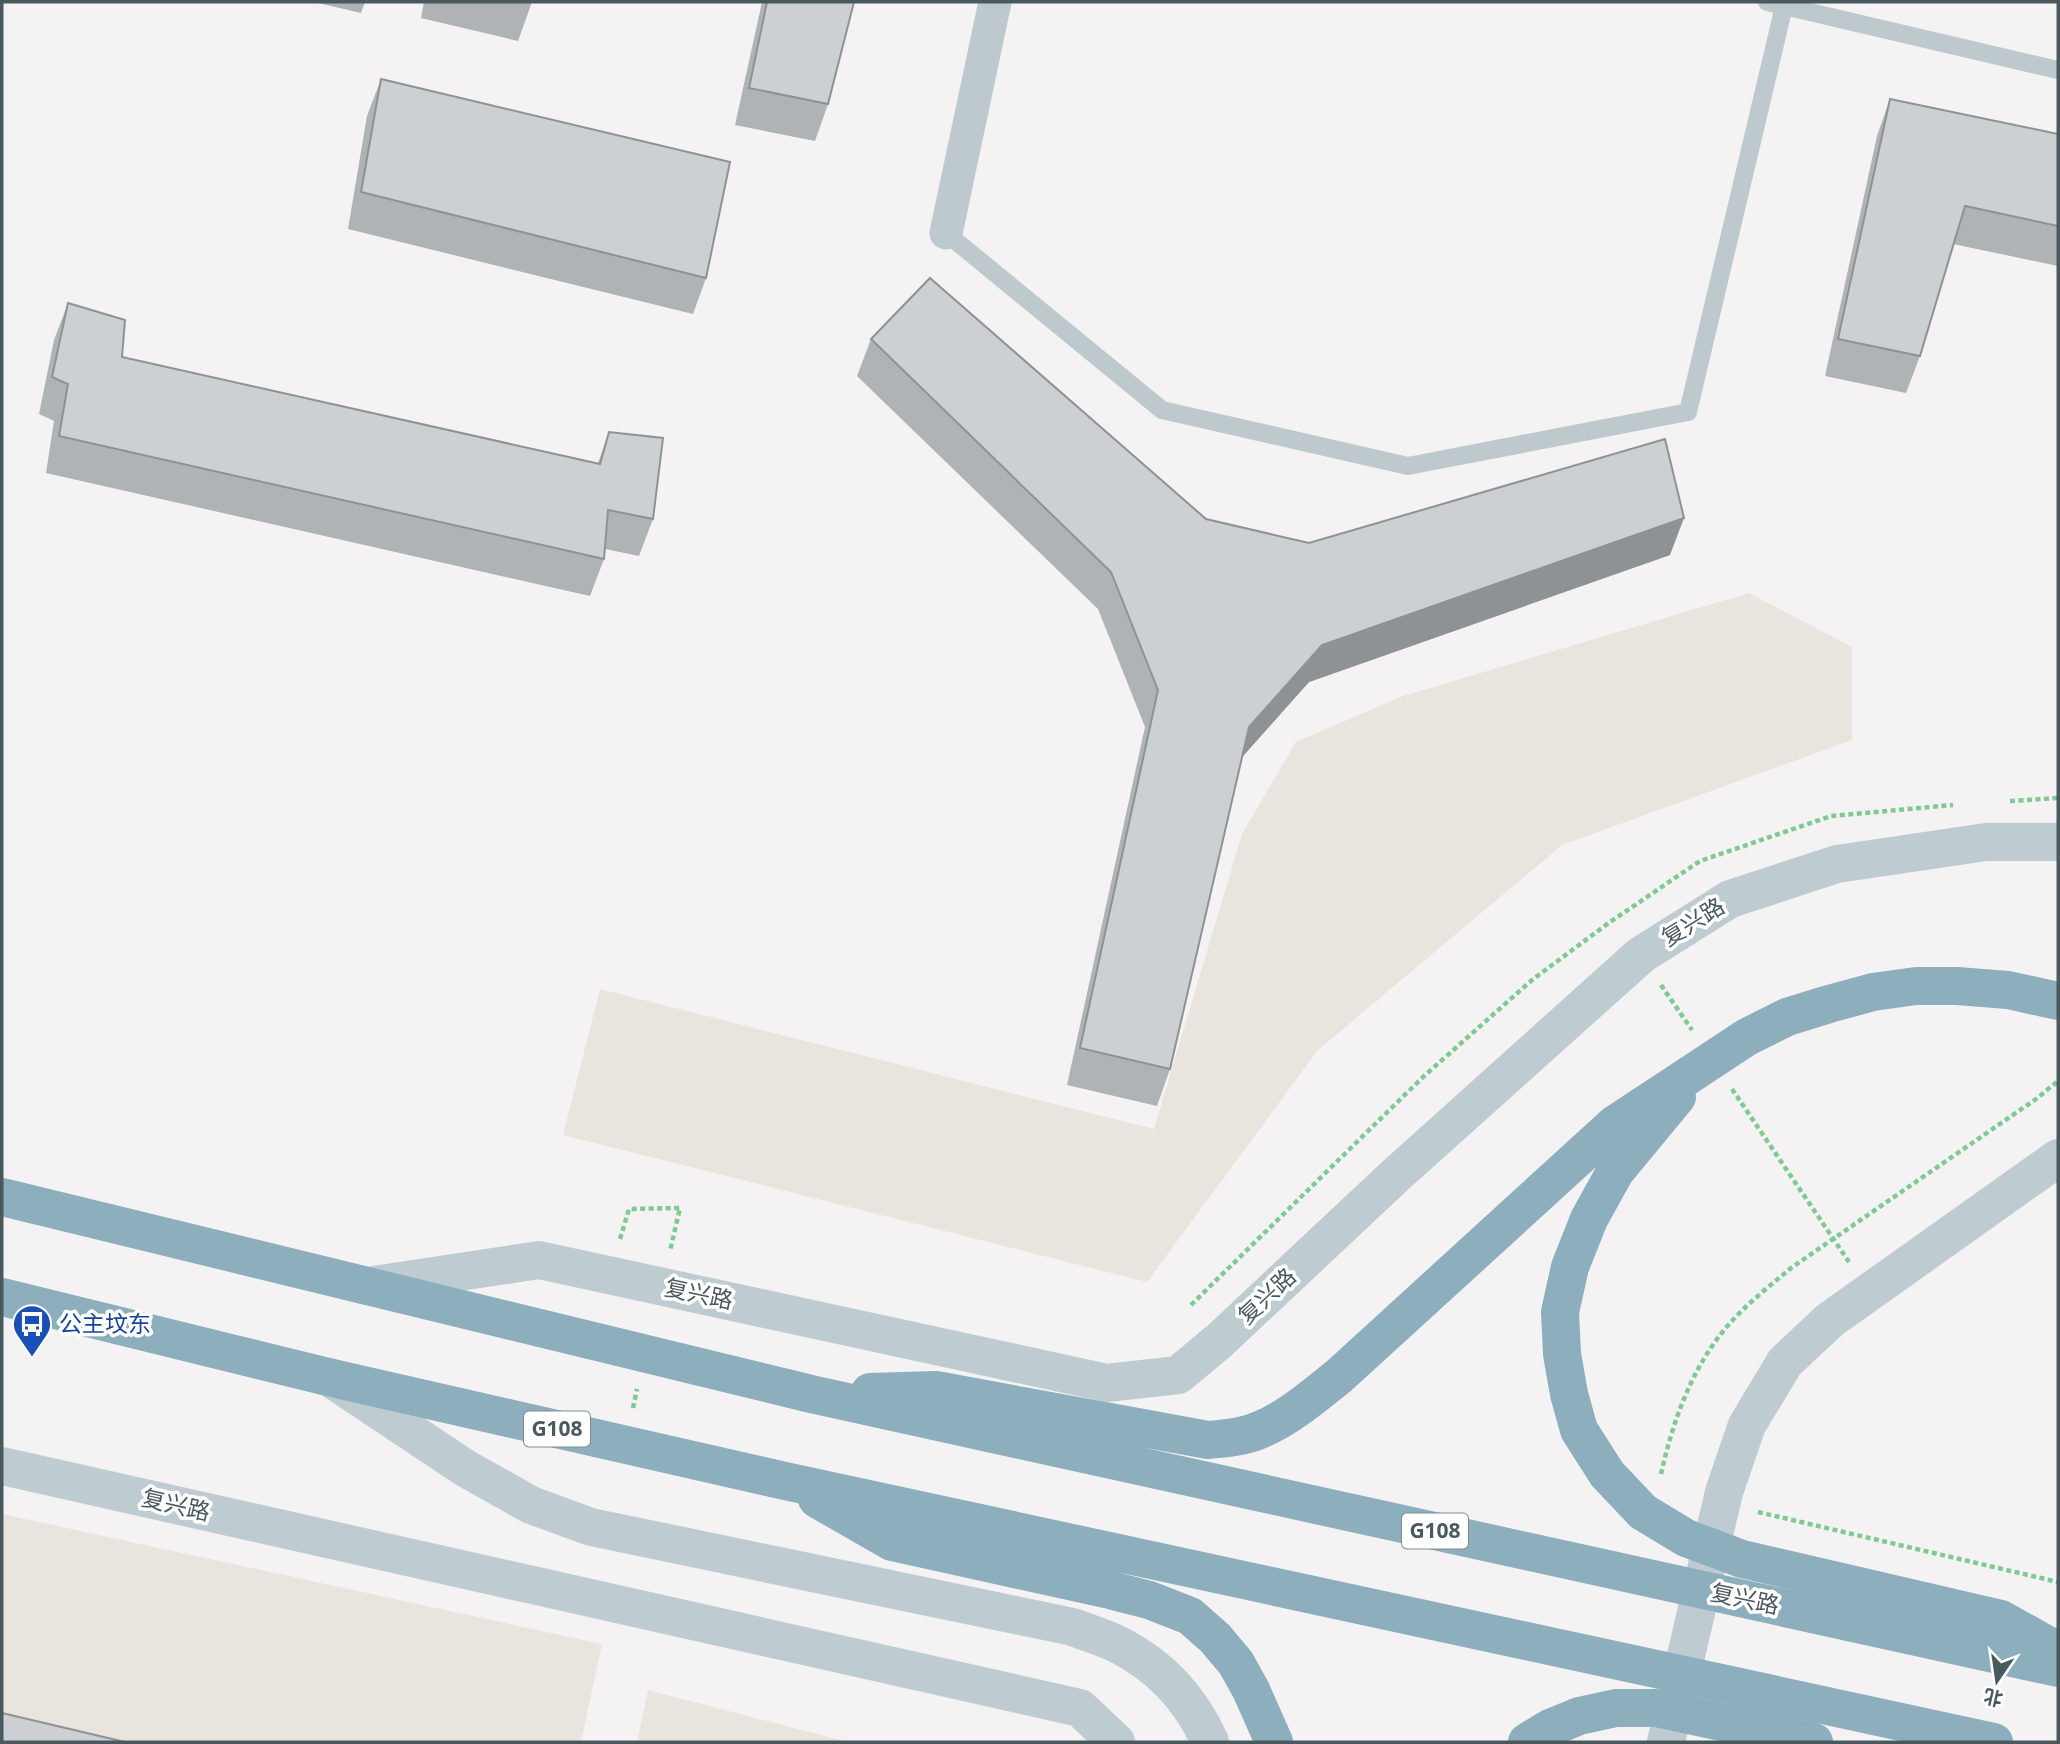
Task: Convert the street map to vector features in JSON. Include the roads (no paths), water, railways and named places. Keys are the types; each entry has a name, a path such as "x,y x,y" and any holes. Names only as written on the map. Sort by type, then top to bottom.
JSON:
{"highway":[{"path":"811,1394 936,1390 1209,1440 1234,1438 1262,1430 1294,1411 1339,1376 1615,1124 1747,1037 1787,1017 1873,992 1916,986 2008,990 2058,1002"},
{"path":"1709,1061 1615,1172 1589,1219 1570,1267 1560,1312 1562,1354 1579,1430 1607,1474 1643,1512 1686,1538 1742,1559 2001,1619 2058,1651"},
{"name":"复兴路","path":"2,1197 811,1394 2058,1668"},
{"name":"G108","path":"2,1297 328,1377 785,1481 1994,1742"},
{"path":"785,1481 892,1542 1110,1590 1149,1600 1190,1616 1215,1638 1236,1663 1274,1742"},
{"path":"1527,1742 1550,1728 1579,1716 1616,1708 1656,1708 1814,1742"}],"street":[{"path":"946,233 995,2"},
{"name":"复兴路","path":"367,1286 539,1260 1107,1383 1178,1375 1219,1341 1397,1174 1641,955 1730,899 1837,863 1986,842 2058,842"},
{"path":"1667,1742 1724,1492 1747,1425 1785,1363 1830,1320 2058,1158"},
{"path":"328,1377 465,1468 531,1505 591,1527 1073,1627 1119,1645 1156,1668 1186,1698 1210,1742"},
{"name":"复兴路","path":"2,1465 1080,1708 1116,1742"}],"lane":[{"path":"946,233 1162,410 1408,466 1688,412 1779,3 2058,70"}],"place":[{"name":"公主坟东","path":"32,1358"}]}
